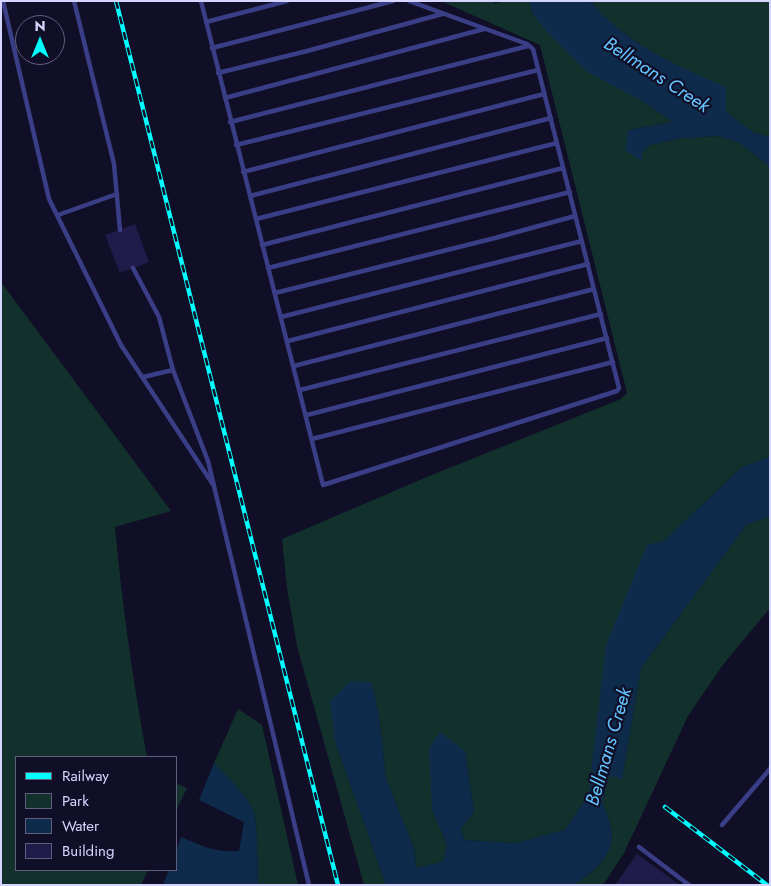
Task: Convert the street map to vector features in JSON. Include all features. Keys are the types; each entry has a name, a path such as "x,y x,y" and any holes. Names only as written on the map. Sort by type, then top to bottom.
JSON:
{"lane":[{"path":"3,1 50,199 121,345 214,486"},
{"path":"74,1 114,164 120,230"},
{"path":"201,1 230,122 324,485 617,391 620,388 533,49 409,1"},
{"path":"206,22 288,1"},
{"path":"212,48 393,1"},
{"path":"218,73 442,14"},
{"path":"224,98 485,29"},
{"path":"230,122 528,46"},
{"path":"236,145 538,70"},
{"path":"243,172 544,94"},
{"path":"250,196 551,118"},
{"path":"256,219 557,143"},
{"path":"262,245 563,168"},
{"path":"268,268 570,192"},
{"path":"58,215 117,194"},
{"path":"275,292 495,238 576,216"},
{"path":"281,317 582,241"},
{"path":"288,341 588,264"},
{"path":"133,268 159,317 173,370 208,461 309,885"},
{"path":"294,366 594,290"},
{"path":"300,390 601,314"},
{"path":"307,415 607,338"},
{"path":"312,439 613,362"},
{"path":"143,377 173,370"},
{"path":"722,825 770,769"},
{"path":"638,847 689,885"}],"green space":[{"path":"441,1 494,1 494,4 502,1 530,1 532,13 644,102 673,122 628,130 642,161 642,152 649,145 682,138 719,136 740,143 770,167 770,457 742,467 664,541 647,545 622,779 641,668 746,525 770,516 770,608 722,666 688,716 624,853 603,885 573,885 587,876 599,864 611,843 611,827 602,801 589,794 565,830 515,843 464,840 461,828 474,812 465,751 432,809 447,845 443,862 416,868 414,848 386,779 379,716 372,683 335,741 386,885 364,885 297,646 287,588 282,539 427,477 621,399 627,393 540,45"},
{"path":"590,1 770,1 770,137 754,133 726,112 725,87 688,71 652,52 619,29"},
{"path":"1,282 171,511 115,527 128,642 147,756 15,756 15,871 148,871 141,885 1,885"},
{"path":"238,709 262,725 298,885 258,885 257,834 252,808 239,790 214,763"},
{"path":"178,784 187,788 178,807"}],"water":[{"path":"530,1 590,1 619,29 652,52 726,87 726,112 754,133 770,137 770,167 740,143 719,136 682,138 649,145 642,152 642,161 625,150 628,130 673,122 644,102 586,71 549,34 532,13"},
{"path":"770,457 770,516 746,525 641,668 622,779 591,771 606,645 647,545 664,541 742,467"},
{"path":"351,681 372,683 379,716 386,779 414,848 416,868 443,862 447,845 432,809 429,748 440,732 465,751 474,812 461,828 464,840 515,843 565,830 589,794 602,801 611,827 611,843 604,858 587,876 573,885 386,885 335,741 330,701"},
{"path":"214,763 239,790 252,808 257,834 258,885 163,885 169,871 178,871 178,845 181,837 210,848 224,851 239,851 244,822 199,800"}],"building":[{"path":"135,224 149,262 120,273 105,235"},
{"path":"637,854 680,885 615,885"}],"waterway":[{"name":"Bellmans Creek","path":"590,818 607,752"}],"railway":[{"path":"116,1 338,885"},
{"path":"665,807 767,885"}]}
